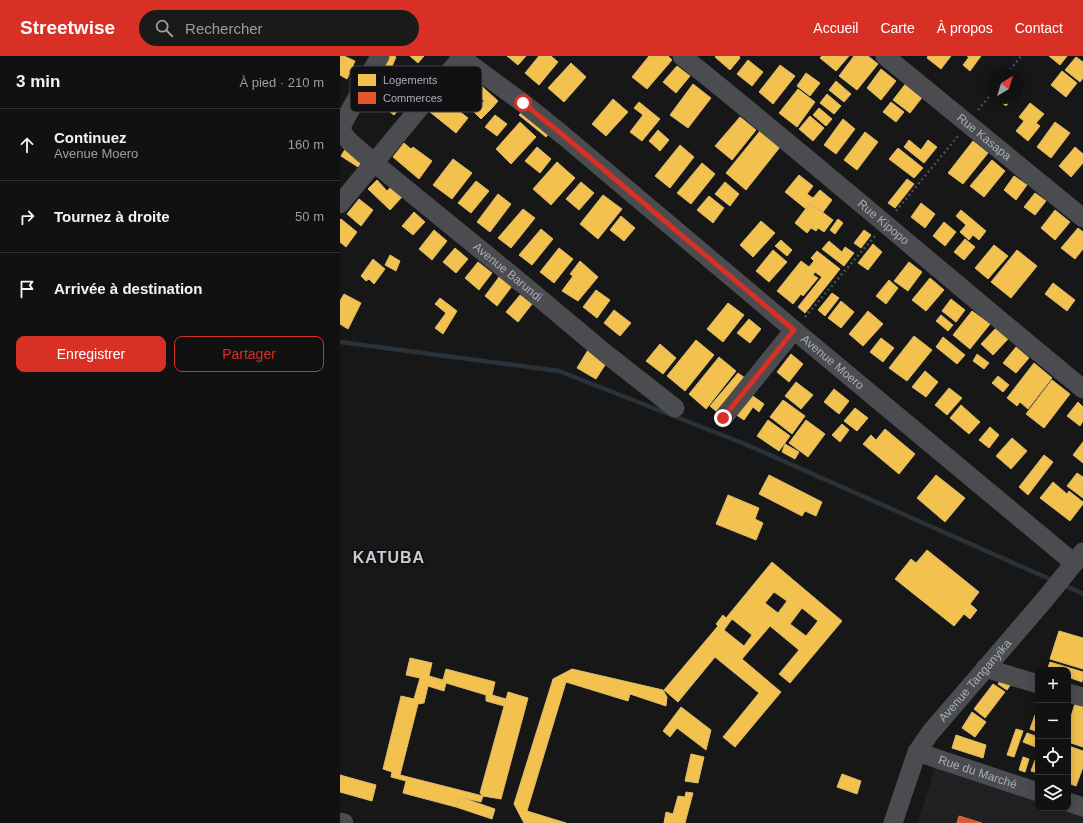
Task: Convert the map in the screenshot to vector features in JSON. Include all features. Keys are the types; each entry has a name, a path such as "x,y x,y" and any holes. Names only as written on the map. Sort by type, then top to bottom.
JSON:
{"street":[{"name":"Avenue Barundi","path":"374,66 380,56"},
{"name":"Rue Kipopo","path":"682,56 740,102 958,286 1083,389"},
{"name":"Rue Kasapa","path":"885,56 1083,218"},
{"path":"453,66 460,57"},
{"name":"Avenue Moero","path":"460,57 472,66"},
{"name":"Avenue Moero","path":"482,73 523,103 564,136 794,330 1079,558"},
{"name":"Avenue Barundi","path":"350,110 342,125 342,132 349,141 605,353 675,408"},
{"path":"340,204 415,112"},
{"path":"723,418 794,330"},
{"name":"Avenue Tanganyika","path":"893,823 917,752 930,733 1079,558"},
{"path":"985,668 1035,683"},
{"path":"1071,694 1083,697"},
{"name":"Rue du Marché","path":"917,752 1035,791"},
{"path":"1071,803 1083,807"},
{"path":"340,822 344,823"}],"path":[{"path":"1012,68 1022,56"}],"shaded area":[{"path":"936,764 1035,794 1035,811 1071,811 1071,808 1083,809 1083,823 918,823"}],"building: Logements":[{"path":"340,56 344,56 355,61 353,66 350,66 350,72 347,79 340,75"},
{"path":"387,56 396,57 392,66 382,66"},
{"path":"410,56 424,56 418,63"},
{"path":"507,56 526,56 518,65"},
{"path":"539,56 551,56 558,62 539,85 525,73"},
{"path":"649,56 668,56 672,60 647,89 632,77"},
{"path":"739,56 740,58 730,70 715,57"},
{"path":"822,56 849,56 836,71 820,58"},
{"path":"854,56 868,56 878,64 857,90 839,76"},
{"path":"928,56 951,56 941,69 927,58"},
{"path":"967,56 981,56 970,71 963,65 969,57"},
{"path":"1049,56 1067,56 1060,65"},
{"path":"1076,57 1083,62 1083,78 1080,82 1065,70"},
{"path":"748,60 763,72 752,86 737,74"},
{"path":"571,63 586,77 564,102 548,88"},
{"path":"780,65 795,76 773,104 759,92"},
{"path":"677,66 690,76 676,93 663,82"},
{"path":"881,69 896,81 881,100 867,88"},
{"path":"1062,71 1077,83 1066,97 1051,85"},
{"path":"806,73 820,83 810,96 797,86"},
{"path":"836,81 851,94 844,102 829,90"},
{"path":"907,82 924,95 910,113 893,100"},
{"path":"693,84 711,98 688,128 670,115"},
{"path":"482,86 498,101 492,108 482,99"},
{"path":"798,89 815,102 797,127 779,113"},
{"path":"827,94 841,106 834,114 820,103"},
{"path":"613,99 628,112 606,136 592,124"},
{"path":"484,101 492,108 481,119 474,112 482,112 482,103"},
{"path":"639,102 660,119 642,141 630,132 643,115 634,108"},
{"path":"891,102 904,112 896,122 883,112"},
{"path":"1030,103 1044,114 1036,123 1040,126 1028,141 1016,131 1024,121 1019,117"},
{"path":"526,107 553,128 546,137 519,115"},
{"path":"819,108 832,119 826,126 813,115"},
{"path":"430,112 460,112 468,118 456,133"},
{"path":"495,115 507,124 497,136 485,127"},
{"path":"810,116 824,128 813,141 799,129"},
{"path":"740,117 756,130 732,160 715,146"},
{"path":"843,119 855,129 836,154 824,145"},
{"path":"520,122 536,137 511,164 496,149"},
{"path":"1055,122 1070,133 1051,158 1037,147"},
{"path":"658,130 669,140 660,151 649,141"},
{"path":"760,131 780,147 746,190 726,173"},
{"path":"865,132 878,142 857,170 844,160"},
{"path":"909,140 921,150 928,140 937,147 924,163 904,147"},
{"path":"973,141 988,153 963,184 948,173"},
{"path":"404,143 411,149 413,147 432,161 419,179 393,157"},
{"path":"680,145 694,157 670,188 655,176"},
{"path":"347,146 365,157 358,167 341,156"},
{"path":"537,147 551,159 540,173 525,161"},
{"path":"1075,147 1083,154 1083,163 1071,177 1059,166"},
{"path":"898,148 923,168 914,178 889,159"},
{"path":"453,159 472,173 452,199 433,185"},
{"path":"992,160 1005,171 984,197 970,186"},
{"path":"557,162 575,178 551,205 533,189"},
{"path":"702,163 715,174 691,204 677,193"},
{"path":"799,175 813,186 807,194 813,198 820,190 832,200 823,212 810,203 806,209 785,192"},
{"path":"1014,176 1027,185 1016,200 1004,190"},
{"path":"907,179 914,184 895,208 888,203"},
{"path":"377,180 387,191 391,187 402,197 390,210 368,189"},
{"path":"476,181 489,191 471,213 458,203"},
{"path":"581,182 594,193 579,210 566,199"},
{"path":"725,182 739,194 730,206 715,194"},
{"path":"1035,193 1046,201 1035,215 1024,207"},
{"path":"498,194 511,204 490,232 477,222"},
{"path":"603,195 622,209 598,239 580,224"},
{"path":"709,196 724,208 713,223 697,210"},
{"path":"359,199 373,210 361,226 347,214"},
{"path":"810,203 833,220 824,232 818,228 816,231 811,228 807,233 795,223"},
{"path":"921,203 935,214 925,228 911,217"},
{"path":"523,209 535,218 511,248 498,238"},
{"path":"961,210 986,231 979,240 973,235 969,240 960,232 966,225 956,216"},
{"path":"1055,210 1070,222 1055,240 1041,228"},
{"path":"414,212 425,222 413,235 402,226"},
{"path":"621,216 635,228 624,241 610,230"},
{"path":"341,219 357,232 346,247 340,242"},
{"path":"838,219 843,223 835,234 830,230"},
{"path":"761,221 775,233 753,257 740,245"},
{"path":"944,222 956,232 945,246 933,236"},
{"path":"1078,228 1083,232 1083,249 1075,259 1061,248"},
{"path":"541,229 553,239 532,265 519,255"},
{"path":"434,230 447,241 432,260 419,249"},
{"path":"864,230 871,235 861,248 854,243"},
{"path":"965,239 975,247 964,260 954,252"},
{"path":"781,240 792,250 787,256 775,246"},
{"path":"829,241 842,252 845,247 854,253 844,266 822,249"},
{"path":"873,244 882,252 868,270 858,263"},
{"path":"994,245 1008,256 988,279 975,268"},
{"path":"455,248 468,259 456,273 443,262"},
{"path":"559,248 573,259 554,283 540,272"},
{"path":"773,250 787,262 769,282 756,271"},
{"path":"1017,250 1037,266 1011,298 991,282"},
{"path":"817,251 840,269 805,313 798,307 822,277 815,272 813,275 818,278 803,296 801,294 793,304 777,291 801,261 809,267 814,261 811,258"},
{"path":"390,255 400,261 396,271 385,265"},
{"path":"373,259 385,269 374,284 369,279 366,281 361,276"},
{"path":"580,261 598,277 578,301 562,291 573,276 570,274"},
{"path":"478,262 492,273 479,290 465,278"},
{"path":"909,262 922,272 908,291 894,281"},
{"path":"499,277 512,286 497,306 485,296"},
{"path":"930,278 944,290 926,311 912,300"},
{"path":"889,280 898,288 886,304 876,296"},
{"path":"1053,283 1075,300 1067,311 1045,294"},
{"path":"596,290 610,300 597,318 583,307"},
{"path":"832,293 839,298 825,316 818,310"},
{"path":"344,294 361,303 348,329 340,324 340,301"},
{"path":"520,295 532,304 518,322 506,312"},
{"path":"440,298 457,311 443,334 435,328 446,313 435,304"},
{"path":"951,299 965,310 956,322 942,311"},
{"path":"841,301 854,312 841,328 828,318"},
{"path":"728,303 744,315 723,342 707,329"},
{"path":"614,310 631,323 620,336 604,323"},
{"path":"868,311 883,324 863,346 849,334"},
{"path":"972,311 990,324 970,349 953,335"},
{"path":"941,315 953,325 948,331 936,321"},
{"path":"749,319 761,329 750,343 737,333"},
{"path":"996,328 1008,339 993,355 981,344"},
{"path":"914,336 932,350 907,381 889,368"},
{"path":"943,337 965,355 957,364 936,347"},
{"path":"881,338 894,348 883,362 870,352"},
{"path":"696,340 714,355 685,391 667,376"},
{"path":"660,344 676,358 663,374 646,361"},
{"path":"1016,347 1029,358 1016,373 1003,363"},
{"path":"588,350 607,362 596,379 577,368"},
{"path":"791,354 803,364 789,382 777,372"},
{"path":"977,354 989,363 984,369 973,361"},
{"path":"719,357 736,371 706,409 689,394"},
{"path":"1034,363 1052,378 1028,409 1020,402 1017,406 1007,398"},
{"path":"925,371 938,382 926,397 912,387"},
{"path":"738,373 745,378 734,392 727,386"},
{"path":"998,376 1009,385 1003,392 992,383"},
{"path":"1052,380 1070,394 1044,428 1026,414"},
{"path":"796,382 813,395 801,409 785,396"},
{"path":"727,386 734,392 717,412 710,406"},
{"path":"949,388 962,398 947,415 935,405"},
{"path":"834,389 849,401 839,414 824,402"},
{"path":"750,394 764,404 759,412 753,407 744,420 735,414"},
{"path":"783,400 805,416 792,434 770,417"},
{"path":"1078,402 1083,407 1083,421 1080,426 1067,416"},
{"path":"961,405 980,422 969,434 950,418"},
{"path":"855,408 868,418 857,431 844,421"},
{"path":"768,420 790,436 779,451 757,436"},
{"path":"806,420 825,434 808,457 789,443"},
{"path":"842,424 849,430 840,442 832,435"},
{"path":"990,427 999,435 989,448 979,440"},
{"path":"885,429 915,454 899,474 863,444 871,435 876,440"},
{"path":"1012,438 1027,451 1011,469 996,456"},
{"path":"1083,442 1083,463 1073,455"},
{"path":"785,444 799,452 795,459 782,452"},
{"path":"1044,455 1053,462 1028,495 1019,487"},
{"path":"1077,473 1083,477 1083,498 1067,486"},
{"path":"769,475 822,502 816,516 805,511 802,516 759,494"},
{"path":"936,475 965,498 945,522 917,498"},
{"path":"1053,482 1067,494 1069,491 1083,502 1070,521 1040,498"},
{"path":"728,495 759,508 755,519 763,523 756,540 716,524"},
{"path":"927,550 979,592 970,604 977,610 970,619 964,614 954,626 895,579 911,559 916,563"},
{"path":"772,562 842,621 790,683 779,674 799,650 770,626 742,659 781,692 735,747 723,737 759,693 715,657 678,702 664,690 718,626 716,624 723,615 726,618","holes":["774,592 787,601 778,613 765,603","802,608 818,621 806,636 790,624","732,619 752,635 744,646 724,630"]},
{"path":"1059,631 1083,638 1083,669 1050,659"},
{"path":"410,658 432,663 429,676 443,680 446,669 495,682 492,695 506,699 504,706 486,701 486,695 446,683 444,691 428,686 424,703 418,704 400,775 483,796 481,802 460,797 456,807 403,793 406,781 391,777 392,772 383,769 401,696 414,699 420,678 406,675"},
{"path":"1050,662 1066,667 1048,667"},
{"path":"1071,668 1083,672 1082,682 1071,678"},
{"path":"572,669 663,690 667,697 666,706 630,694 628,701 566,682 527,811 566,823 524,823 514,804 553,679"},
{"path":"1002,678 1011,684 1007,690 998,684"},
{"path":"993,684 1005,692 998,701 987,692"},
{"path":"508,692 528,698 501,799 483,796 480,793"},
{"path":"987,692 998,701 992,709 980,701"},
{"path":"1076,700 1083,702 1083,747 1071,743 1071,717"},
{"path":"980,701 992,709 985,718 974,709"},
{"path":"681,707 711,730 706,750 677,728 670,737 663,731"},
{"path":"972,712 986,722 975,737 962,728"},
{"path":"1035,715 1035,731 1030,729"},
{"path":"1016,729 1023,731 1014,757 1007,755"},
{"path":"1027,733 1035,736 1035,747 1023,742"},
{"path":"956,735 986,745 983,758 952,748"},
{"path":"1071,747 1083,751 1083,767 1076,786 1071,784"},
{"path":"691,754 704,757 698,783 685,781"},
{"path":"1023,757 1029,759 1025,772 1019,770"},
{"path":"1035,760 1035,772 1031,771"},
{"path":"842,774 861,781 857,794 837,787"},
{"path":"340,775 376,785 372,801 340,792"},
{"path":"686,792 693,793 685,823 664,823 666,812 673,814 678,796 685,797"},
{"path":"460,797 495,809 492,819 456,807"}],"building: Commerces":[{"path":"959,816 982,823 957,823"}],"waterway":[{"path":"340,342 559,371 745,444 1054,581"},
{"path":"1062,584 1083,594"}],"district":[{"name":"KATUBA","path":"389,557"}],"route":[{"path":"523,103 794,330 723,418"}]}
